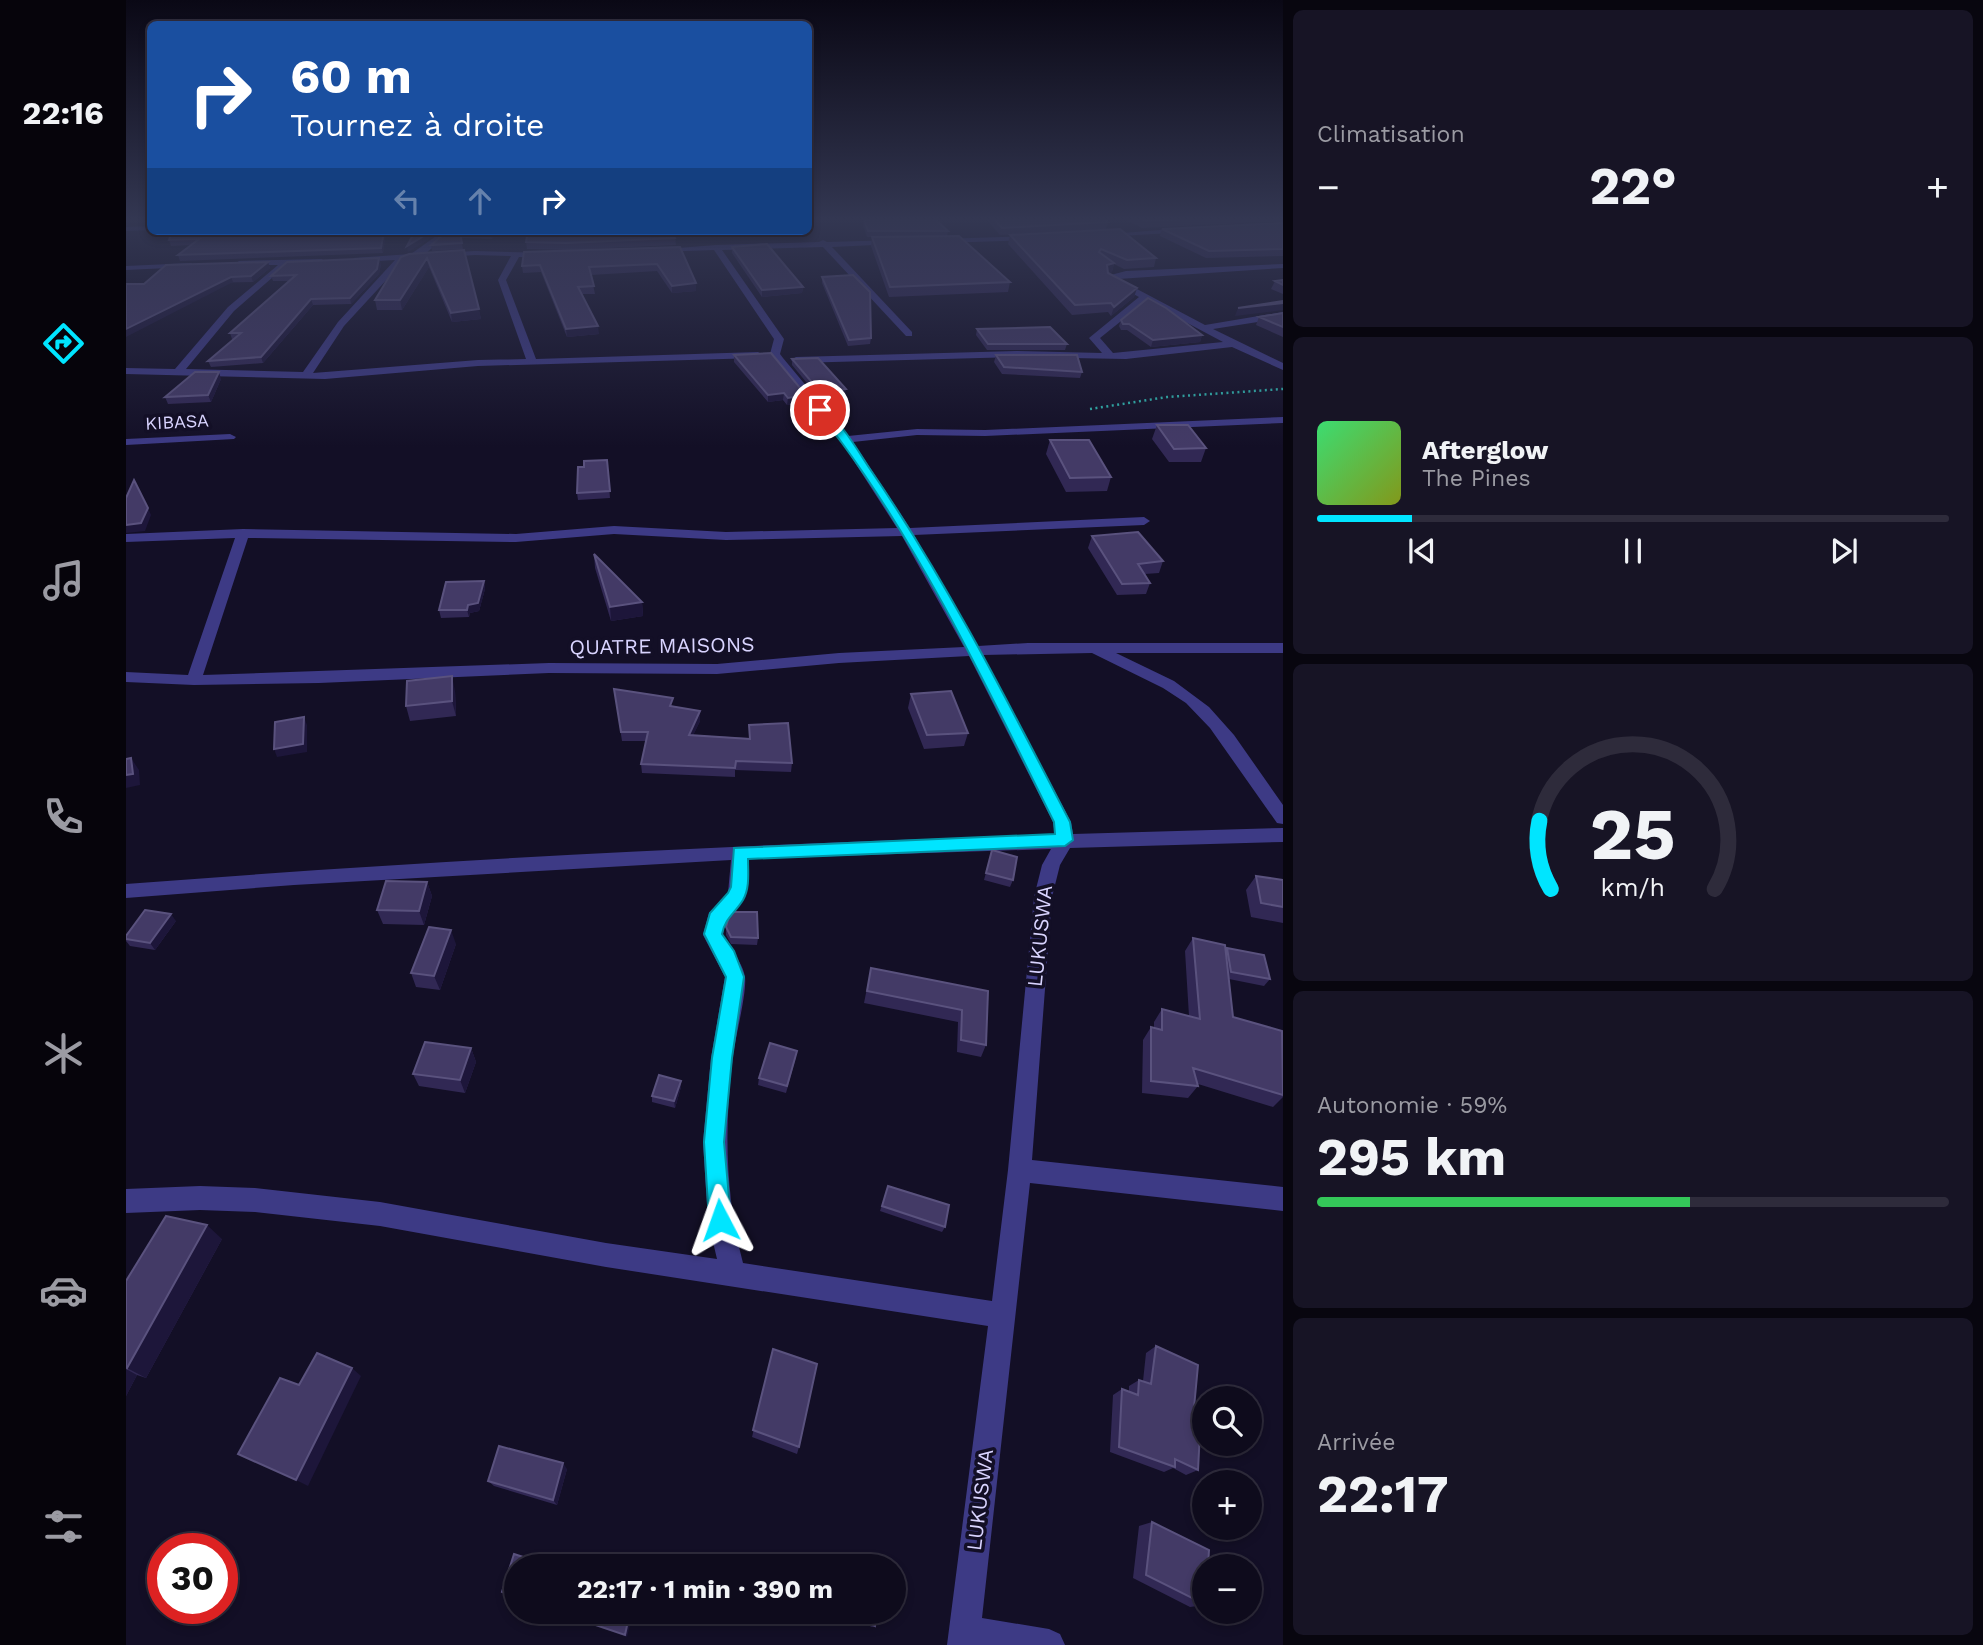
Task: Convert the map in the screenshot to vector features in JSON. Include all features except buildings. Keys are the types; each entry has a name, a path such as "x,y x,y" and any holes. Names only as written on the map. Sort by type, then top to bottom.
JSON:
{"street":[{"path":"179,371 231,309 249,294"},
{"path":"307,374 367,294"},
{"path":"507,294 532,361"},
{"path":"748,294 779,339 777,357 845,440 904,530 976,653 1062,822 1065,840"},
{"path":"871,294 909,334"},
{"path":"1139,294 1233,344 1283,367"},
{"path":"1111,356 1094,338 1145,297"},
{"path":"1205,328 1283,315"},
{"path":"126,371 325,376 532,361 1111,356 1233,344"},
{"path":"845,440 917,432 985,432 1283,420"},
{"name":"KIBASA","path":"126,442 230,437"},
{"path":"126,538 243,533 516,538 614,530 726,536 805,536 1144,521"},
{"path":"194,680 243,533"},
{"name":"QUATRE MAISONS","path":"126,677 194,680 374,677 549,668 717,669 839,658 976,653 1028,648 1283,648"},
{"path":"1092,648 1166,683 1190,698 1208,715 1283,818"},
{"path":"126,891 740,853 1065,840 1283,835"},
{"name":"LUKUSWA","path":"964,1638 1020,1170 1042,897 1051,864 1065,840"},
{"path":"733,1274 720,1220 714,1142 722,1058 735,977 727,957 714,941 713,934 716,918 736,897 740,853"},
{"path":"1020,1170 1283,1199"},
{"path":"126,1201 200,1198 255,1200 368,1213 607,1255 1002,1315"},
{"path":"964,1638 1049,1645"}],"path":[{"path":"1087,410 1167,397 1283,389"}],"route":[{"path":"720,1220 714,1142 722,1058 735,977 727,957 714,941 713,934 716,918 736,897 740,853 1065,840 1062,822 976,653 892,508 845,440 820,410"}]}
